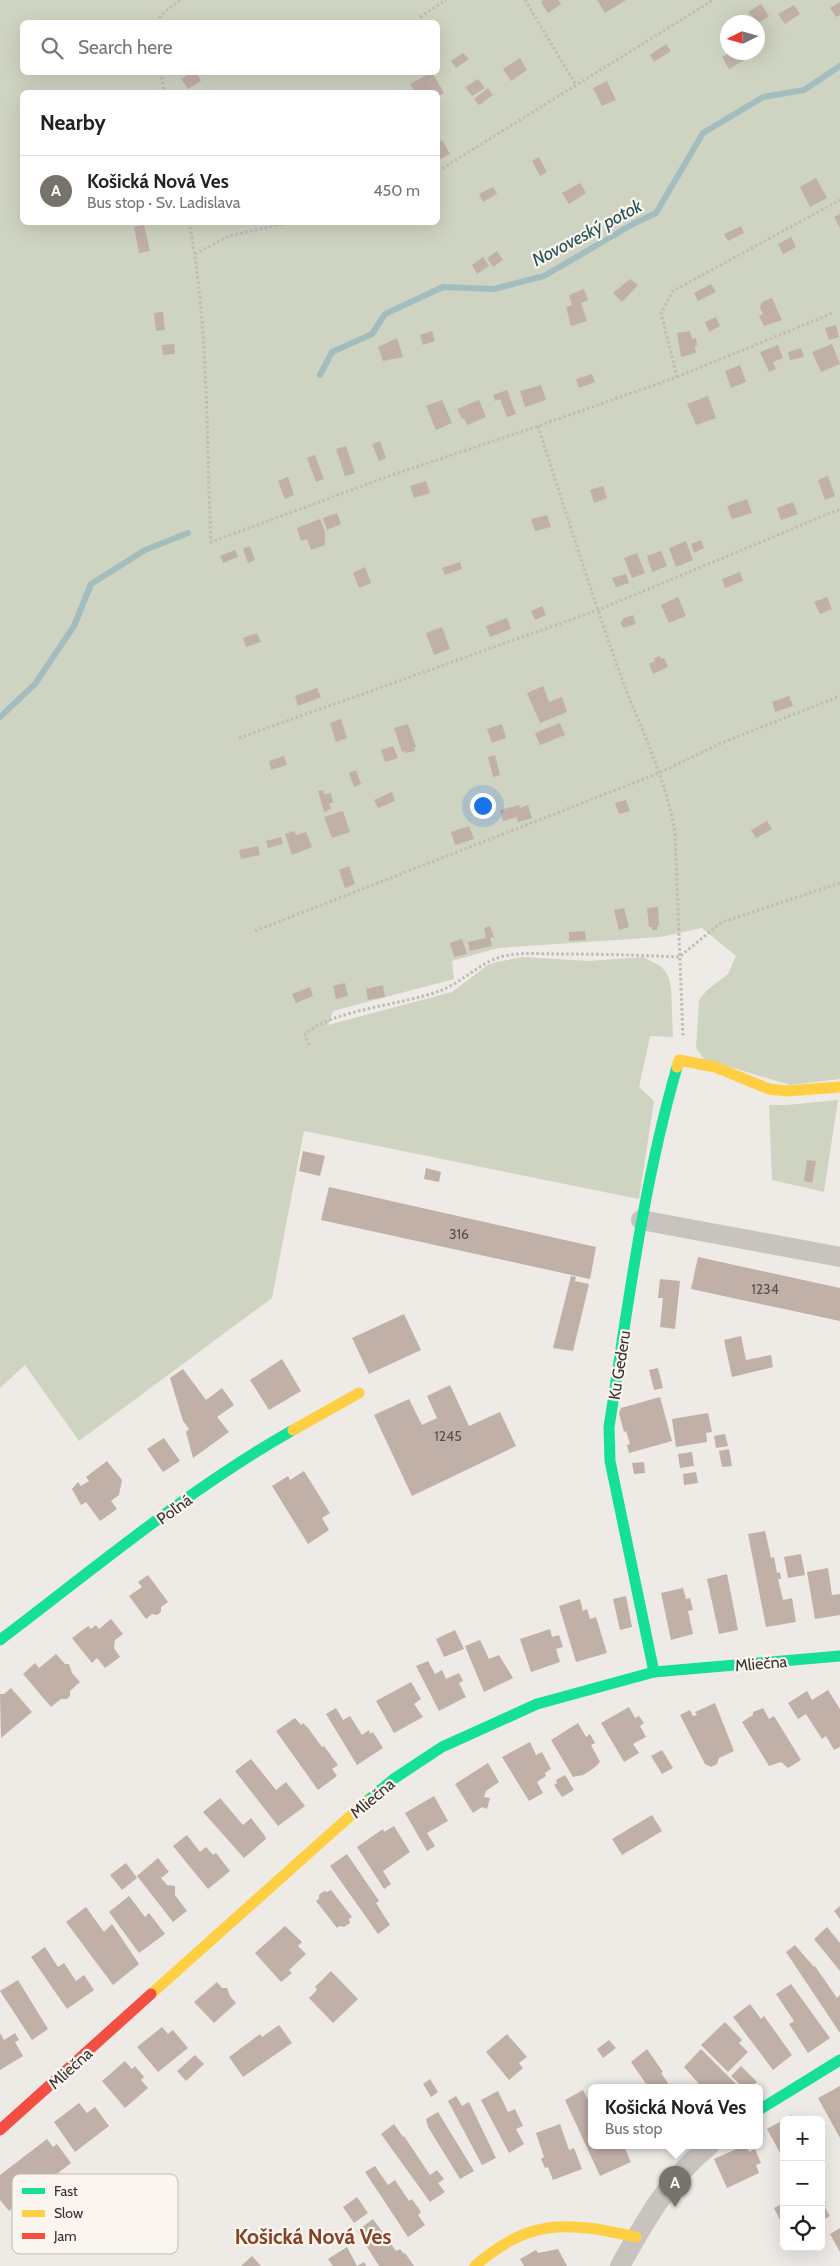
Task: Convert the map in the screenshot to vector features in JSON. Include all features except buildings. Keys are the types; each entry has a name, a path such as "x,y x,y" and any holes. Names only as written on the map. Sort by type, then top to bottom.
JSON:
{"street":[{"path":"679,1060 715,1067 769,1089 786,1091 840,1087"},
{"name":"Ku Gederu","path":"654,1672 610,1461 609,1427 641,1220 660,1126 679,1060"},
{"path":"641,1220 840,1257"},
{"name":"Poľná","path":"0,1640 163,1517 258,1450 359,1393"},
{"name":"Mliečna","path":"0,2130 354,1812 395,1778 442,1747 537,1704 654,1672 840,1656"},
{"path":"763,2108 840,2060"},
{"path":"620,2266 658,2200 689,2162 705,2149"},
{"path":"474,2266 497,2246 521,2232 545,2227 598,2228 636,2237"}],"path":[{"path":"158,20 164,12 181,0"},
{"path":"420,17 446,0"},
{"path":"525,0 576,85"},
{"path":"440,170 712,0"},
{"path":"161,75 164,90"},
{"path":"677,377 661,313 673,291 840,200"},
{"path":"189,225 195,254 202,340 211,542 392,474 538,426 677,377 834,313"},
{"path":"195,254 228,236 278,225"},
{"path":"538,426 598,610 640,730 666,792 674,833 684,1036 679,1060"},
{"path":"239,738 598,610 840,509"},
{"path":"254,931 659,773 719,744 840,696"},
{"path":"309,1045 305,1034 312,1028 333,1019 440,991 460,981 480,966 506,956 604,954 679,957 722,922 840,883"}],"green space":[{"path":"0,0 840,0 840,1079 790,1085 704,1059 696,1048 699,1000 707,990 728,974 736,956 702,928 660,937 498,948 452,961 454,979 333,1011 328,1025 452,992 488,965 522,957 589,961 643,957 662,967 668,976 671,987 673,1037 650,1036 639,1087 654,1101 639,1199 304,1131 272,1298 79,1441 25,1365 0,1388"},
{"path":"838,1100 824,1192 772,1180 769,1105"}],"waterway":[{"name":"Novoveský potok","path":"320,375 332,352 372,334 385,314 443,287 494,289 544,276 633,224 656,213 703,133 763,97 804,90 840,66"},
{"name":"Novoveský potok","path":"0,717 35,684 74,626 91,584 145,550 188,533"}],"traffic: fast":[{"path":"654,1672 610,1461 609,1427 646,1201 665,1111 677,1067"},
{"path":"0,1640 180,1503 254,1453 293,1430"},
{"path":"367,1801 395,1778 442,1747 537,1704 654,1672 840,1656"},
{"path":"763,2108 840,2060"}],"traffic: slow":[{"path":"677,1067 679,1060 715,1067 769,1089 787,1091 840,1087"},
{"path":"293,1430 359,1393"},
{"path":"151,1994 367,1801"},
{"path":"475,2266 495,2250 514,2239 533,2231 551,2227 590,2228 636,2237"}],"traffic: jam":[{"path":"0,2130 151,1994"}],"place":[{"name":"Košická Nová Ves","path":"675,2207"}],"district":[{"name":"Košická Nová Ves","path":"313,2237"}]}
